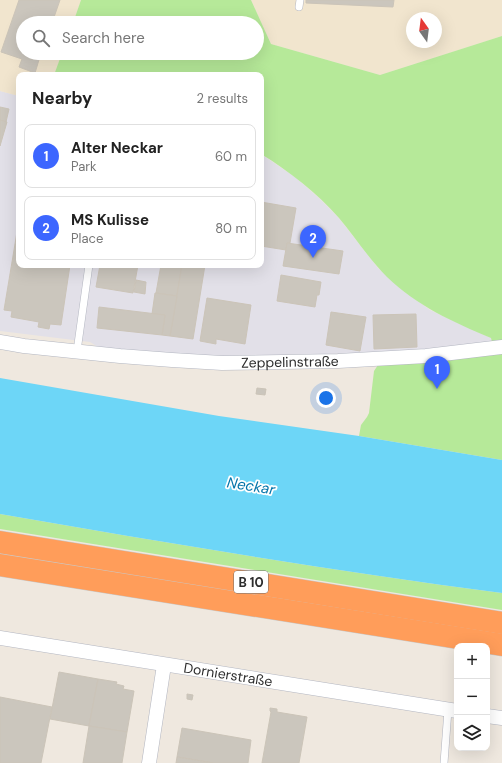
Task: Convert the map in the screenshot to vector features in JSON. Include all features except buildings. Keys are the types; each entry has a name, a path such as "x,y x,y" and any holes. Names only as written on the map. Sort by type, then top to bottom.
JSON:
{"highway":[{"name":"B 10","path":"0,542 502,623"},
{"name":"B 10","path":"0,565 502,645"}],"street":[{"name":"Zeppelinstraße","path":"0,342 24,346 172,360 222,363 338,361 426,356 502,347"},
{"name":"Dornierstraße","path":"0,638 452,711"},
{"path":"149,763 164,665"},
{"path":"490,716 502,718"}],"lane":[{"path":"77,351 89,268"},
{"path":"444,763 452,711"}],"shaded area":[{"path":"0,0 81,0 75,16 16,16 16,60 59,60 55,72 16,72 16,95 0,91"},
{"path":"251,0 502,0 502,36 380,75 271,44 264,29 264,16 258,16"},
{"path":"0,91 16,95 16,268 264,268 264,156 295,177 319,198 338,217 378,268 404,291 430,310 491,338 492,342 423,350 372,353 224,356 187,355 98,347 90,342 0,331"}],"green space":[{"path":"81,0 251,0 258,16 75,16"},
{"path":"264,29 271,44 380,75 502,36 502,341 492,342 491,338 463,326 411,297 380,270 339,218 312,191 264,156 264,72 55,72 59,60 264,60"},
{"path":"502,353 502,460 359,436 361,425 369,413 374,371 378,365"},
{"path":"0,514 251,556 502,593 502,610 0,529"}],"water":[{"name":"Neckar","path":"0,378 219,416 359,436 502,460 502,593 251,556 0,514"}],"place":[{"name":"MS Kulisse","path":"313,258"},
{"name":"Alter Neckar","path":"437,389"}]}
